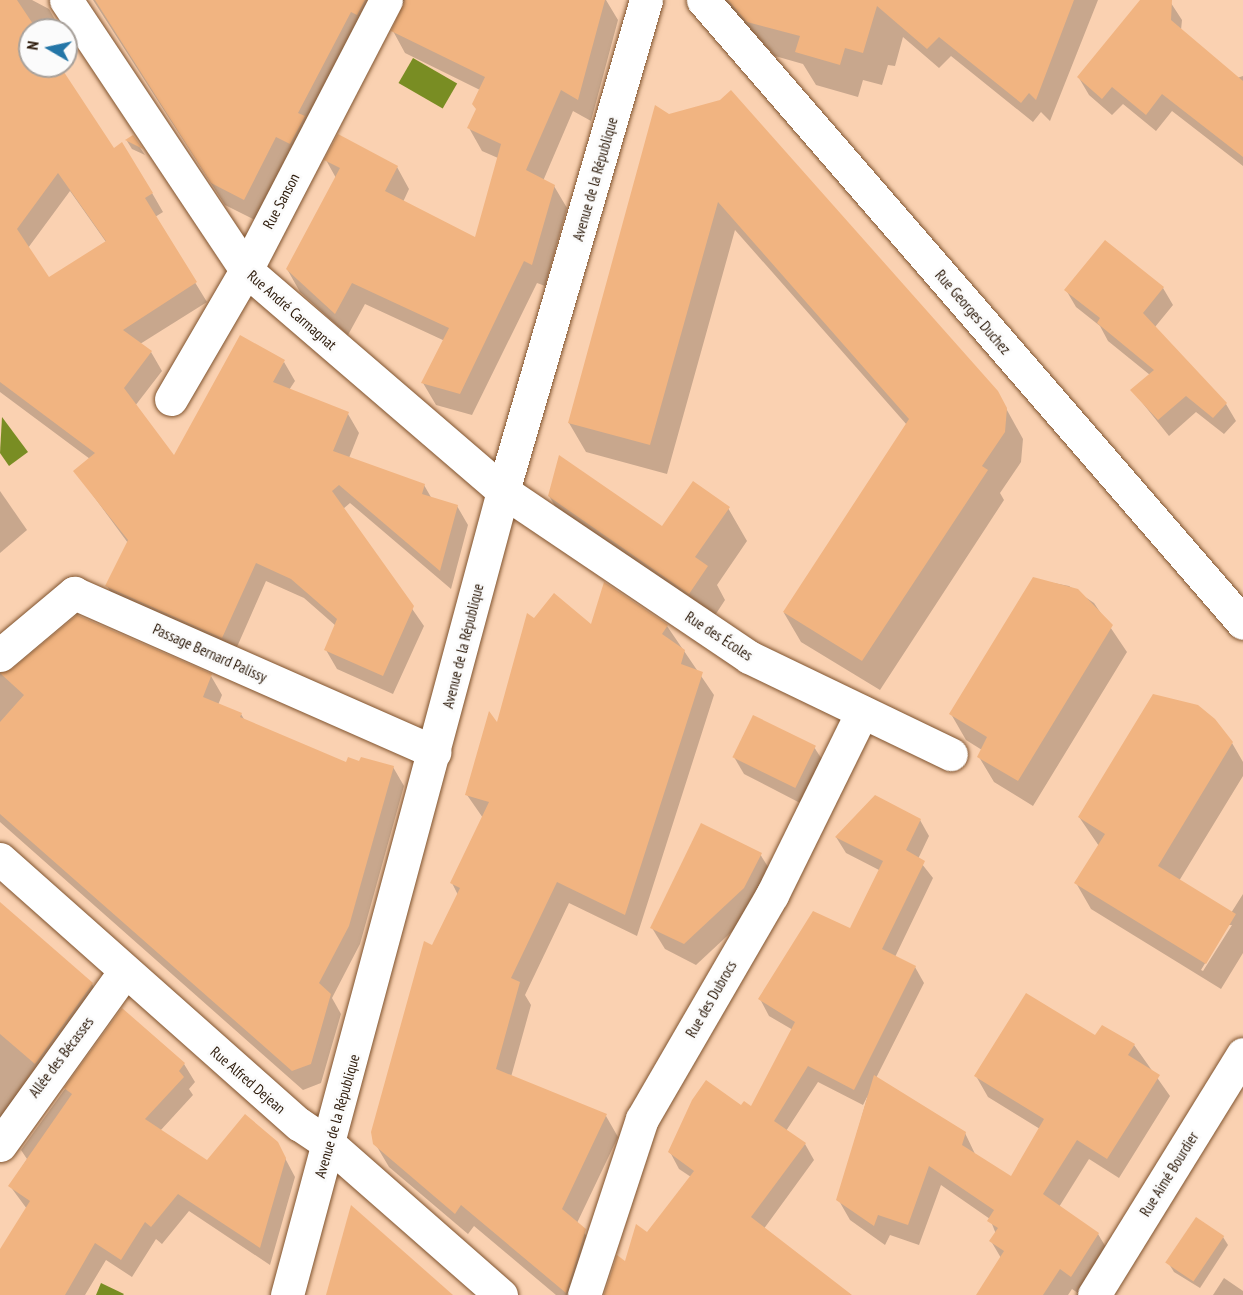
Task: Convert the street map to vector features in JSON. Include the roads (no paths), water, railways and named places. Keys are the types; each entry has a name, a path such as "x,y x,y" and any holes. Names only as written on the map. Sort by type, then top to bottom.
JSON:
{"street":[{"name":"Rue André Carmagnat","path":"66,0 246,270 503,491"},
{"name":"Rue Sanson","path":"171,399 246,270 386,0"},
{"name":"Avenue de la République","path":"287,1295 435,752 503,491 646,0"},
{"name":"Rue Georges Duchez","path":"703,0 1243,624"},
{"name":"Rue des Écoles","path":"503,491 749,657 951,754"},
{"name":"Passage Bernard Palissy","path":"0,655 74,593 435,752"},
{"name":"Rue des Dubrocs","path":"584,1295 642,1119 772,895 862,712"},
{"name":"Rue Alfred Dejean","path":"0,860 299,1125 329,1144 501,1295"},
{"name":"Allée des Bécasses","path":"0,1145 125,971"},
{"name":"Rue Aimé Bourdier","path":"1094,1295 1243,1054"}]}
